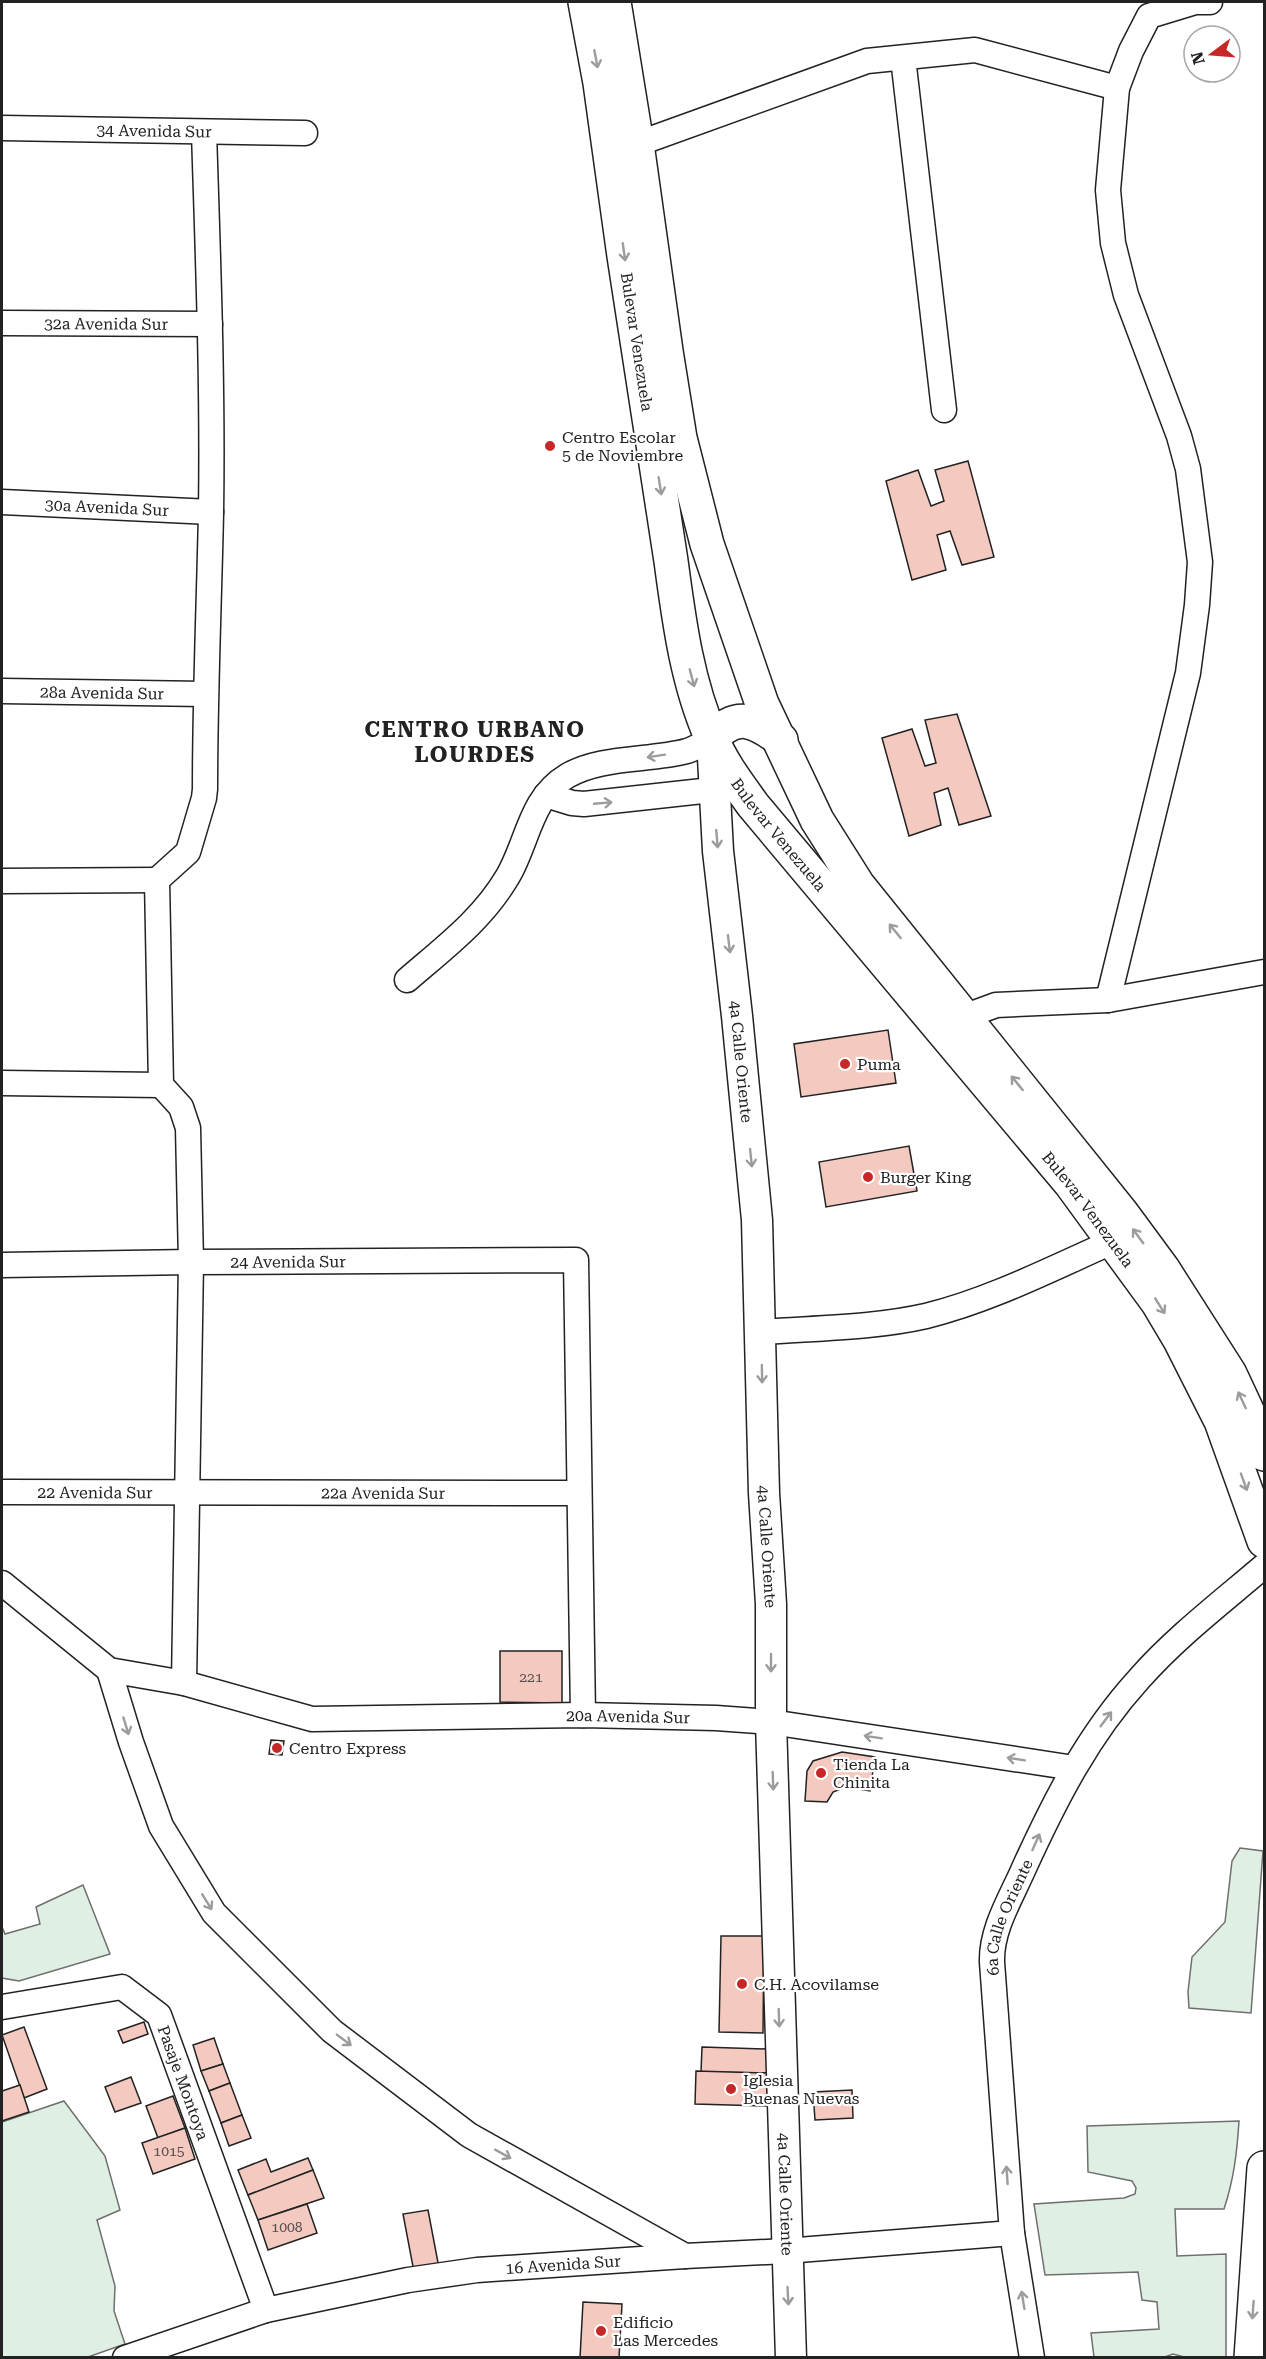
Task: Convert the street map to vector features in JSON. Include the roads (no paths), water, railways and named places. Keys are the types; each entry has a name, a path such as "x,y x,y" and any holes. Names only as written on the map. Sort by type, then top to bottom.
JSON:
{"highway":[{"name":"Bulevar Venezuela","path":"585,2 600,83 624,256 672,561 677,611 693,683 727,788 789,849 1071,1185 1114,1241 1158,1303 1197,1373 1221,1421 1264,1541"},
{"name":"Bulevar Venezuela","path":"614,2 638,144 680,438 707,544 762,704 817,820 858,885 1121,1212 1163,1269 1230,1374 1258,1434 1264,1454"},
{"path":"712,739 722,727 733,722 749,722 763,726 781,740"},
{"path":"1251,2358 1264,2168"}],"street":[{"path":"1108,1000 1188,673 1200,562 1188,469 1179,436 1125,295 1113,243 1108,172 1117,88 1131,51 1149,16 1196,2 1210,2"},
{"path":"638,144 867,61 975,50 1117,88"},
{"path":"903,58 944,410"},
{"name":"34 Avenida Sur","path":"2,128 305,133"},
{"path":"2,881 157,880 188,852 204,798 211,512 210,324 204,132"},
{"name":"32a Avenida Sur","path":"2,323 210,324"},
{"name":"30a Avenida Sur","path":"2,502 211,512"},
{"name":"28a Avenida Sur","path":"2,691 205,694"},
{"path":"407,980 474,922 508,875 532,817 546,795 569,775 592,766 689,750 712,739"},
{"path":"546,795 572,803 592,804 727,788"},
{"name":"4a Calle Oriente","path":"727,788 718,851 758,1220 764,1493 771,1604 771,1722 786,2252 791,2358"},
{"path":"157,880 161,1085 181,1107 188,1128 191,1262 184,1683"},
{"path":"968,1020 977,1012 996,1005 1108,1000 1264,972"},
{"path":"2,1083 161,1085"},
{"path":"762,1332 876,1323 928,1315 976,1300 1114,1241"},
{"name":"24 Avenida Sur","path":"2,1265 576,1260 579,1493"},
{"name":"22 Avenida Sur","path":"2,1492 188,1493"},
{"name":"22a Avenida Sur","path":"188,1493 579,1493"},
{"path":"579,1493 583,1714"},
{"name":"6a Calle Oriente","path":"1032,2358 1012,2233 992,1941 1049,1814 1098,1730 1158,1658 1264,1566"},
{"path":"2,1583 109,1670 130,1742 161,1826 214,1913 332,2031 469,2135 685,2256"},
{"name":"20a Avenida Sur","path":"109,1670 184,1683 312,1719 583,1714 771,1722 1074,1768"},
{"name":"Pasaje Montoya","path":"2,2007 122,1987 159,2015 266,2310"},
{"name":"16 Avenida Sur","path":"125,2358 266,2310 408,2280 477,2270 685,2256 786,2252 1012,2233"}],"place":[{"name":"Centro Escolar 5 de Noviembre","path":"550,446"},
{"name":"Puma","path":"845,1064"},
{"name":"Burger King","path":"868,1177"},
{"name":"Centro Express","path":"277,1748"},
{"name":"Tienda La Chinita","path":"821,1773"},
{"name":"C.H. Acovilamse","path":"742,1984"},
{"name":"Iglesia Buenas Nuevas","path":"731,2089"},
{"name":"Edificio Las Mercedes","path":"601,2331"}],"district":[{"name":"CENTRO URBANO LOURDES","path":"475,742"}]}
